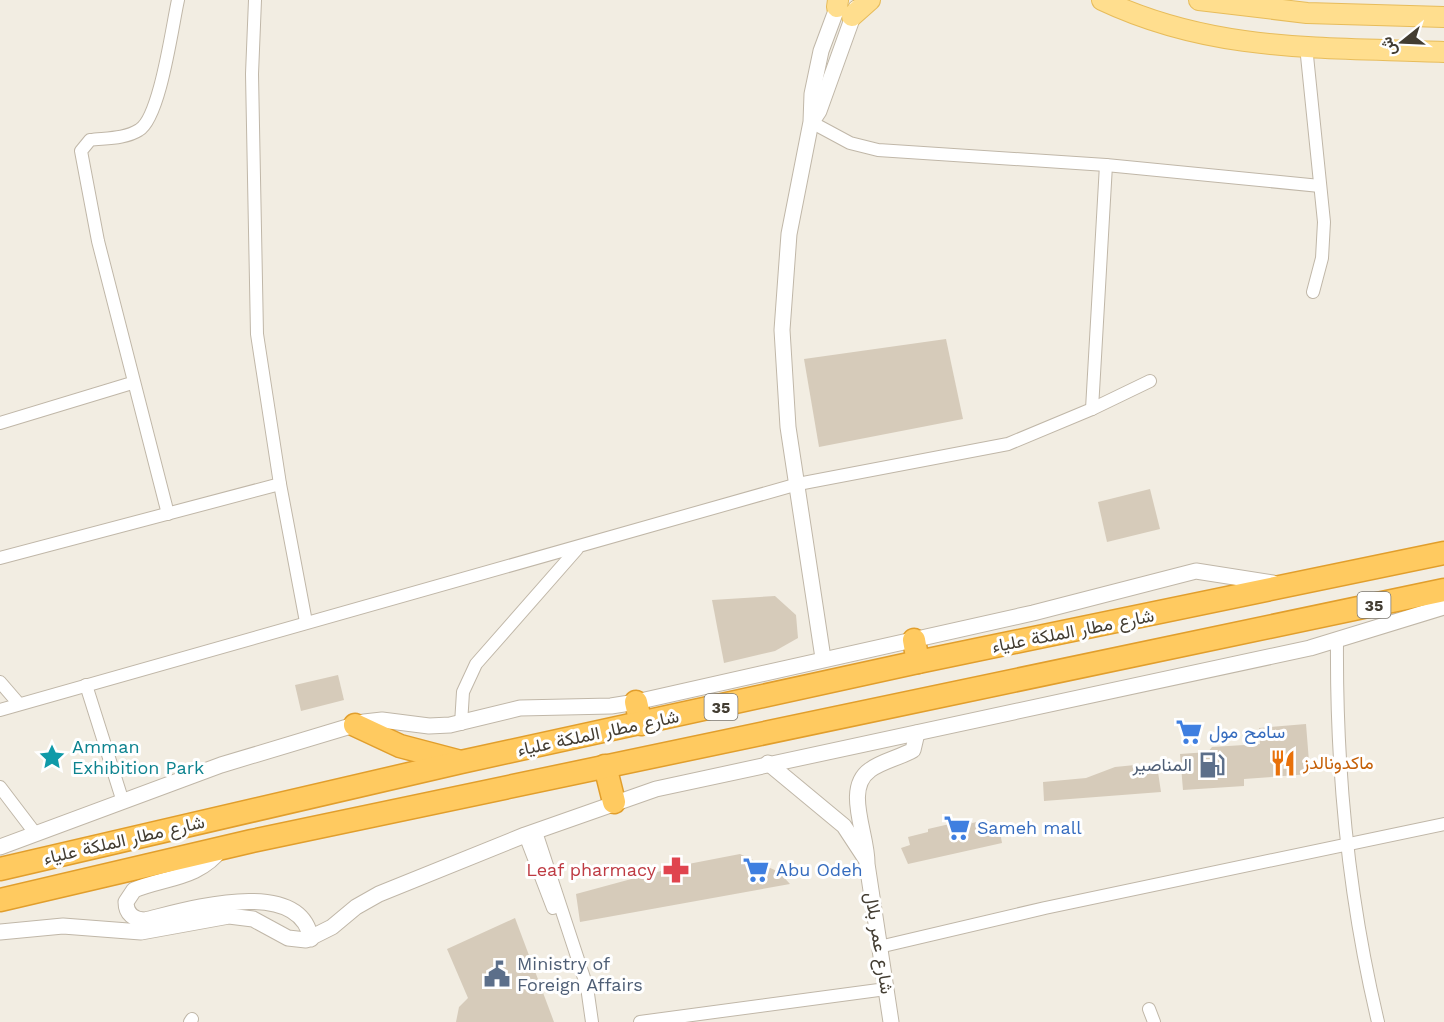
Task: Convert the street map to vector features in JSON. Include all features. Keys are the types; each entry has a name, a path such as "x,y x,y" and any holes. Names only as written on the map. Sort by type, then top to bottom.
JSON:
{"highway":[{"name":"شارع مطار الملكة علياء","path":"0,869 461,762 918,662 1444,554"},
{"name":"شارع مطار الملكة علياء","path":"0,900 222,848 1444,590"},
{"path":"914,640 918,662"},
{"path":"636,702 641,724"},
{"path":"355,725 400,746 461,762"},
{"path":"605,766 614,802"}],"main road":[{"path":"845,5 870,0"},
{"path":"1102,0 1163,25 1229,40 1444,52"},
{"path":"1199,0 1306,13 1444,17"}],"street":[{"path":"168,514 132,383 98,242 81,151 90,140 131,134 147,123 158,97 178,0"},
{"path":"255,0 252,74 256,334 280,484 306,622"},
{"path":"823,658 788,427 782,330 789,234 811,122 810,108 821,51 845,5"},
{"path":"1306,46 1324,240 1312,292"},
{"path":"811,122 849,144 878,150 1106,165 1320,186"},
{"path":"1092,409 1106,165"},
{"path":"0,710 798,484 996,448 1023,439 1092,409 1150,381"},
{"path":"0,423 132,383"},
{"path":"0,558 280,484"},
{"path":"461,724 463,692 476,664 577,548"},
{"path":"0,847 241,758 355,725 382,720 429,726 461,724 520,708 611,706 636,702 823,658 914,640 1200,570 1232,579 1297,585"},
{"path":"0,932 63,926 141,932 229,916 259,921 295,940 311,939 333,927 356,907 379,894 614,802 656,789 1337,640 1444,607"},
{"path":"1337,640 1338,743 1346,845 1362,947 1378,1022"},
{"path":"0,681 20,704"},
{"path":"86,685 123,802"},
{"name":"شارع عمر بلال","path":"891,1022 867,864 867,842 856,800 858,787 869,771 912,750 918,733"},
{"name":"شارع عمر بلال","path":"768,763 844,826 858,844 867,864"},
{"path":"0,787 35,833"},
{"path":"879,947 1045,908 1444,824"},
{"path":"531,834 587,996 592,1022"},
{"path":"222,848 209,863 193,873 134,890 126,902 128,912 135,918 145,920 210,905 269,903 286,906 298,912 307,924 311,939"},
{"path":"640,1022 886,990"},
{"path":"1149,1009 1154,1022"}],"building":[{"path":"946,339 963,419 819,447 804,359"},
{"path":"1150,489 1160,529 1107,542 1098,502"},
{"path":"775,596 796,615 798,638 775,651 724,663 712,600"},
{"path":"338,675 344,700 301,711 295,685"},
{"path":"1306,724 1310,774 1244,779 1244,786 1183,790 1180,754 1208,752 1212,747 1260,744 1259,728"},
{"path":"1145,764 1158,772 1161,792 1044,801 1043,782 1086,778 1115,767"},
{"path":"971,819 972,823 988,820 991,834 1000,832 1002,843 908,864 901,848 910,845 908,837 928,832 928,829"},
{"path":"740,854 779,872 790,884 580,922 576,894 683,865"},
{"name":"Ministry of Foreign Affairs","path":"515,918 554,1022 456,1022 459,1007 468,998 447,949"}],"place":[{"name":"سامح مول","path":"1189,732"},
{"name":"Amman Exhibition Park","path":"52,757"},
{"name":"ماكدونالدز","path":"1283,763"},
{"name":"المناصير","path":"1212,765"},
{"name":"Sameh mall","path":"957,828"},
{"name":"Leaf pharmacy","path":"676,870"},
{"name":"Abu Odeh","path":"756,870"},
{"name":"Ministry of Foreign Affairs","path":"497,974"}]}
